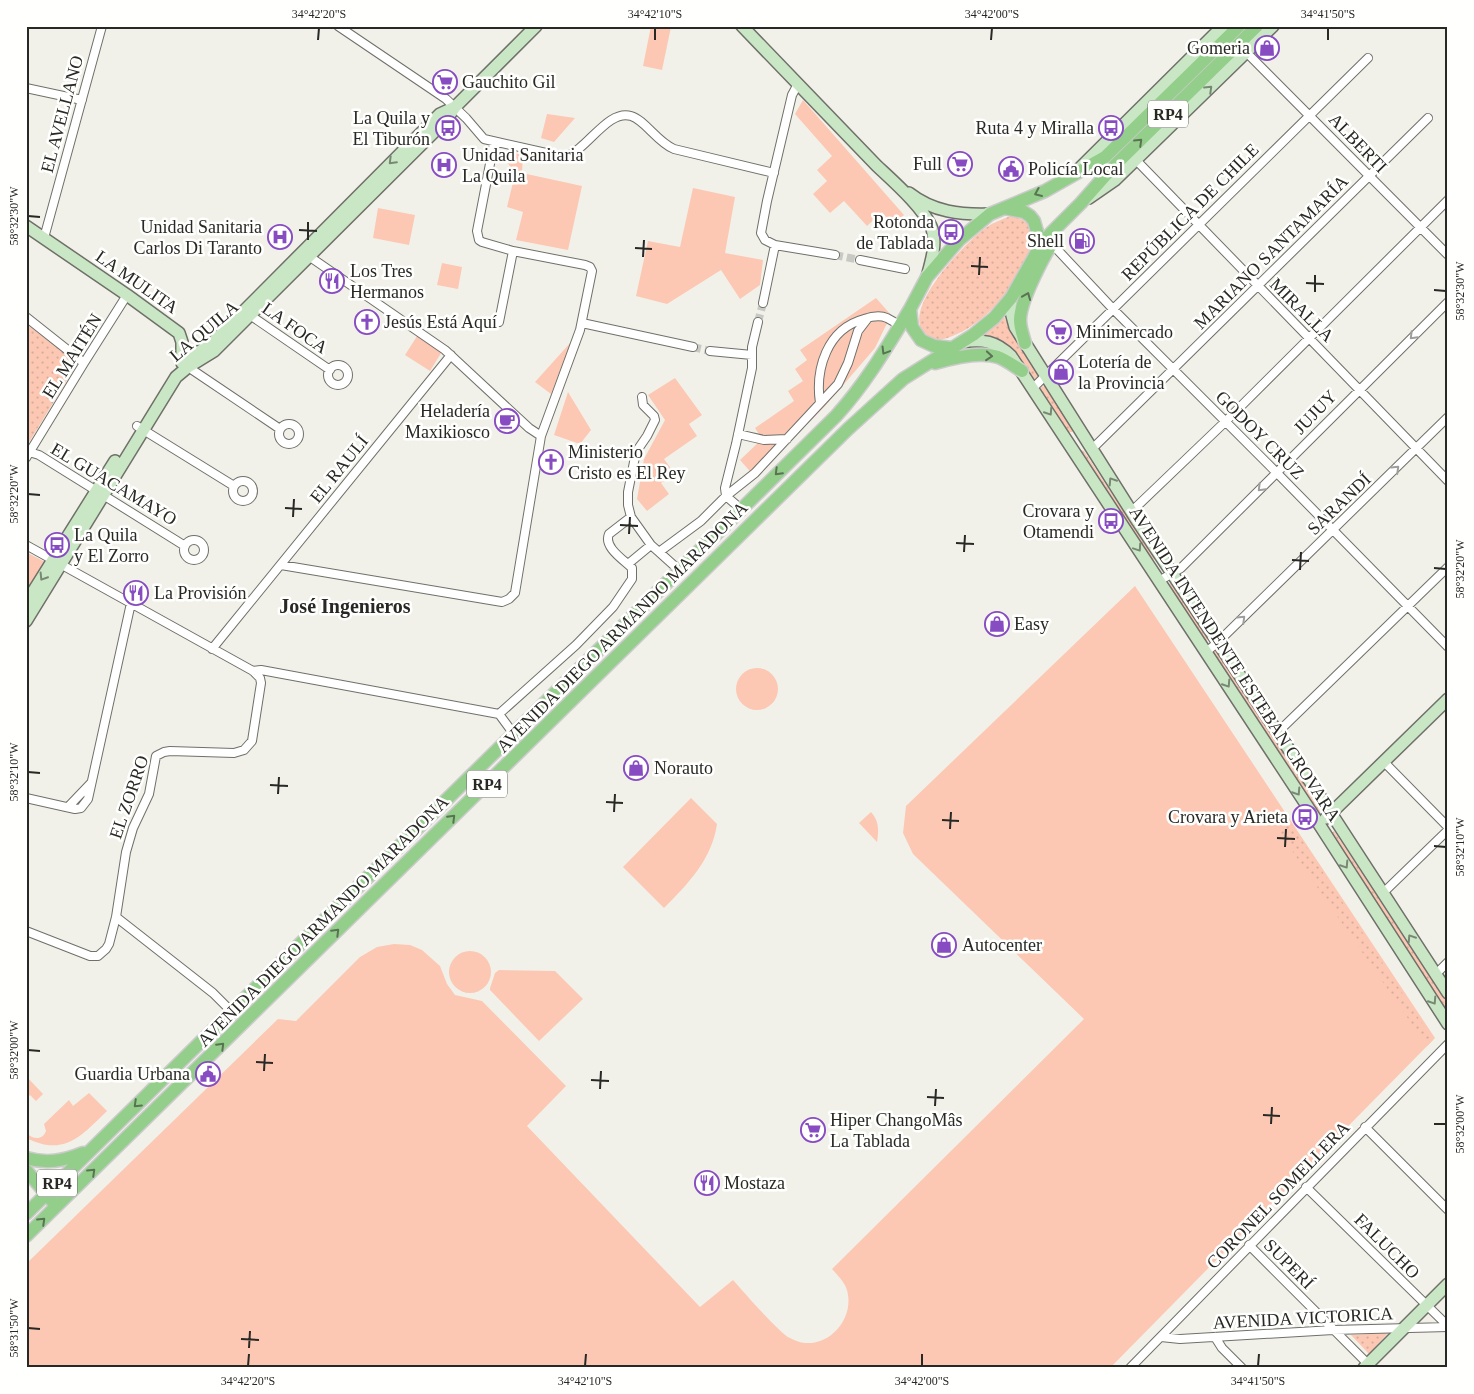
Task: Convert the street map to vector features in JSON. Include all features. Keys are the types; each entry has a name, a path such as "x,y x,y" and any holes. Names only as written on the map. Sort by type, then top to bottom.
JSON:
{"main road":[{"name":"LA QUILA","path":"26,621 58,562 100,492 140,428 185,365 209,355 247,313 440,114 455,107 536,26"},
{"path":"742,26 891,179 926,218 932,231 933,250 926,277"},
{"path":"1072,176 1223,26"},
{"name":"RP4","path":"910,309 926,277 960,240 990,214 1045,191 1105,157 1239,26"},
{"name":"RP4","path":"952,350 994,318 1011,298 1038,250 1051,233 1112,168 1257,26"},
{"path":"1025,343 1020,315 1040,264 1079,205 1115,180 1273,26"},
{"path":"891,179 928,205 956,213 990,214"},
{"path":"1004,208 1024,212 1034,221 1038,235 1038,250"},
{"name":"LA MULITA","path":"26,226 127,295 178,333 182,342 181,358 185,365"},
{"name":"AVENIDA INTENDENTE ESTEBAN CROVARA","path":"1011,298 1012,319 1025,343 1217,643 1331,813 1448,993"},
{"path":"910,309 912,327 921,340 928,344 997,357 1022,371"},
{"name":"AVENIDA DIEGO ARMANDO MARADONA","path":"26,1214 852,398 873,370 910,309"},
{"name":"AVENIDA INTENDENTE ESTEBAN CROVARA","path":"952,350 979,341 999,345 1011,356 1319,824 1448,1024"},
{"name":"AVENIDA DIEGO ARMANDO MARADONA","path":"26,1236 841,436 888,392 920,368 952,350"},
{"name":"LA QUILA","path":"26,604 58,562"},
{"path":"1319,824 1448,699"},
{"path":"26,1158 53,1162 67,1160 88,1151"},
{"path":"26,1170 57,1206"},
{"path":"26,1182 46,1194"},
{"path":"1368,1366 1448,1284"}],"street":[{"name":"EL AVELLANO","path":"44,238 102,26"},
{"path":"338,26 439,94 455,107 484,139 494,143 564,157 575,153 613,118 622,114 637,119 661,142 674,149 774,173"},
{"name":"ALBERTI","path":"1246,52 1448,255"},
{"name":"REPÚBLICA DE CHILE","path":"1033,388 1368,58"},
{"path":"798,84 792,95 761,229 766,240 775,245 835,255"},
{"path":"26,88 82,100"},
{"name":"MARIANO SANTAMARÍA","path":"1092,449 1428,118"},
{"path":"280,565 505,601 515,593 541,436 582,323 592,271 590,267 585,265 513,251 482,242 477,236 494,143"},
{"name":"MIRALLA","path":"1136,160 1198,226 1448,481"},
{"path":"1132,511 1226,421 1448,200"},
{"name":"GODOY CRUZ","path":"1052,244 1113,309 1448,647"},
{"path":"763,303 775,245"},
{"path":"499,322 513,251"},
{"path":"306,254 451,355 529,428 541,436"},
{"path":"860,260 905,269"},
{"name":"EL MAITÉN","path":"28,454 127,295"},
{"name":"JUJUY","path":"1159,581 1181,568 1448,302"},
{"name":"LA FOCA","path":"247,313 330,370"},
{"path":"26,317 84,363"},
{"path":"820,403 819,375 828,347 844,327 868,318 882,317 900,326"},
{"path":"659,552 701,521 726,496 755,472 840,381 858,331 868,318"},
{"path":"741,509 726,496 724,488 752,368 752,347 758,322"},
{"path":"582,323 693,347"},
{"path":"710,351 752,354"},
{"name":"EL RAULÍ","path":"212,649 451,355"},
{"path":"185,365 280,429"},
{"path":"642,397 643,404 654,416 655,420 636,452 628,492 628,504 631,517 651,545 679,570"},
{"name":"SARANDÍ","path":"1206,652 1448,417"},
{"path":"140,428 234,486"},
{"path":"738,434 764,440 787,439"},
{"name":"EL GUACAMAYO","path":"28,454 39,455 185,546"},
{"path":"499,714 576,645 614,607 632,579 632,568 622,560 608,543 607,538 609,534 631,517"},
{"path":"26,544 253,671 261,670 499,714 513,733"},
{"path":"628,564 651,545"},
{"path":"1277,733 1448,567"},
{"path":"26,798 66,807 91,783 131,603"},
{"name":"EL ZORRO","path":"26,931 90,956 98,956 106,949 116,917 126,852 133,828 149,794 156,756 170,751 234,753 248,748 253,735 261,683 260,678 253,671"},
{"path":"1383,893 1448,828 1384,762"},
{"path":"116,917 213,993 231,1011"},
{"path":"1436,975 1448,962"},
{"name":"CORONEL SOMELLERA","path":"1130,1368 1448,1044"},
{"path":"1365,1127 1448,1210"},
{"name":"FALUCHO","path":"1306,1187 1448,1327"},
{"name":"SUPERÍ","path":"1249,1245 1368,1366"},
{"name":"AVENIDA VICTORICA","path":"1161,1337 1180,1339 1334,1330 1448,1327"},
{"path":"1215,1337 1222,1348 1242,1368"}],"shaded area":[{"path":"651,26 671,27 662,70 643,66"},
{"path":"803,100 904,215 893,225 882,212 867,226 844,201 830,213 813,194 827,181 817,170 832,156 795,114"},
{"path":"547,114 575,118 554,142 541,138"},
{"path":"505,151 523,155 522,173 582,186 568,250 516,240 523,212 507,207 515,174 504,157"},
{"path":"693,188 735,197 725,253 763,260 760,285 740,299 721,270 667,304 636,296 648,241 680,247"},
{"path":"378,208 415,215 409,245 373,238"},
{"path":"1011,216 1028,224 1032,233 1032,244 1028,256 1006,294 984,317 962,332 939,339 928,336 920,326 920,313 926,297 936,280 974,237 990,225"},
{"path":"442,263 462,267 458,289 437,285"},
{"path":"876,298 891,315 875,348 826,405 755,477 740,460 762,439 755,428 794,401 788,391 803,381 795,369 807,360 800,350"},
{"path":"1004,317 1039,374 1037,379 1032,379 983,336"},
{"path":"26,324 78,362 28,444 26,444"},
{"path":"419,333 443,350 430,371 405,355"},
{"path":"571,342 551,394 535,382"},
{"path":"675,378 702,415 689,424 697,436 664,459 675,474 661,483 669,494 647,511 637,499 644,459 665,420 648,395"},
{"path":"1041,386 1047,387 1073,430 1072,432 1066,432 1040,392"},
{"path":"568,392 591,430 580,444 554,435"},
{"path":"1080,451 1084,451 1117,502 1125,509 1155,557 1153,561"},
{"path":"26,552 45,562 26,593"},
{"path":"1171,583 1175,585 1208,636 1207,641 1204,642 1168,586"},
{"path":"1135,586 1435,1038 1110,1368 26,1368 26,1264 278,1019 296,1021 360,957 377,947 394,944 410,945 422,950 440,966 447,984 455,995 482,1001 566,1086 527,1126 700,1307 733,1280 770,1321 790,1338 803,1343 823,1340 831,1335 843,1321 847,1313 848,1304 846,1287 832,1269 1084,1019 913,854 903,833 906,806"},
{"path":"1211,650 1218,652 1319,807 1320,812 1317,812 1210,657"},
{"path":"757,668 772,674 778,689 772,704 757,710 742,704 736,689 742,674"},
{"path":"691,798 717,824 714,837 710,849 698,870 664,908 623,867"},
{"path":"871,812 878,826 877,842 859,823"},
{"path":"1290,822 1433,1040 1427,1046 1279,832"},
{"path":"1334,831 1448,1003 1448,1019 1329,835"},
{"path":"466,951 474,951 485,957 491,972 485,987 474,993 466,993 455,987 449,976 449,968 455,957"},
{"path":"499,970 555,971 583,999 539,1041 490,990 495,973"},
{"path":"26,1076 43,1094 36,1101 30,1095 26,1099"},
{"path":"89,1093 107,1111 80,1136 62,1144 51,1145 26,1138 26,1133 34,1138 40,1138 46,1131 44,1124 69,1100 73,1106"},
{"path":"1388,1333 1369,1354 1351,1335"}],"tunnel":[{"path":"835,255 860,260"},
{"path":"758,322 763,303"},
{"path":"693,347 710,351"}],"place":[{"name":"Gomeria","path":"1267,48"},
{"name":"Gauchito Gil","path":"445,82"},
{"name":"La Quila y El Tiburón","path":"448,128"},
{"name":"Ruta 4 y Miralla","path":"1111,128"},
{"name":"Full","path":"960,164"},
{"name":"Unidad Sanitaria La Quila","path":"444,165"},
{"name":"Policía Local","path":"1011,169"},
{"name":"Rotonda de Tablada","path":"951,232"},
{"name":"Unidad Sanitaria Carlos Di Taranto","path":"280,237"},
{"name":"Shell","path":"1082,241"},
{"name":"Los Tres Hermanos","path":"332,281"},
{"name":"Jesús Está Aquí","path":"367,322"},
{"name":"Minimercado","path":"1059,332"},
{"name":"Lotería de la Provincia","path":"1061,372"},
{"name":"Heladería Maxikiosco","path":"507,421"},
{"name":"Ministerio Cristo es El Rey","path":"551,462"},
{"name":"Crovara y Otamendi","path":"1111,521"},
{"name":"La Quila y El Zorro","path":"57,545"},
{"name":"La Provisión","path":"136,593"},
{"name":"Easy","path":"997,624"},
{"name":"Norauto","path":"636,768"},
{"name":"Crovara y Arieta","path":"1305,817"},
{"name":"Autocenter","path":"944,945"},
{"name":"Guardia Urbana","path":"208,1074"},
{"name":"Hiper ChangoMâs La Tablada","path":"813,1130"},
{"name":"Mostaza","path":"707,1183"}],"district":[{"name":"José Ingenieros","path":"345,606"}]}
